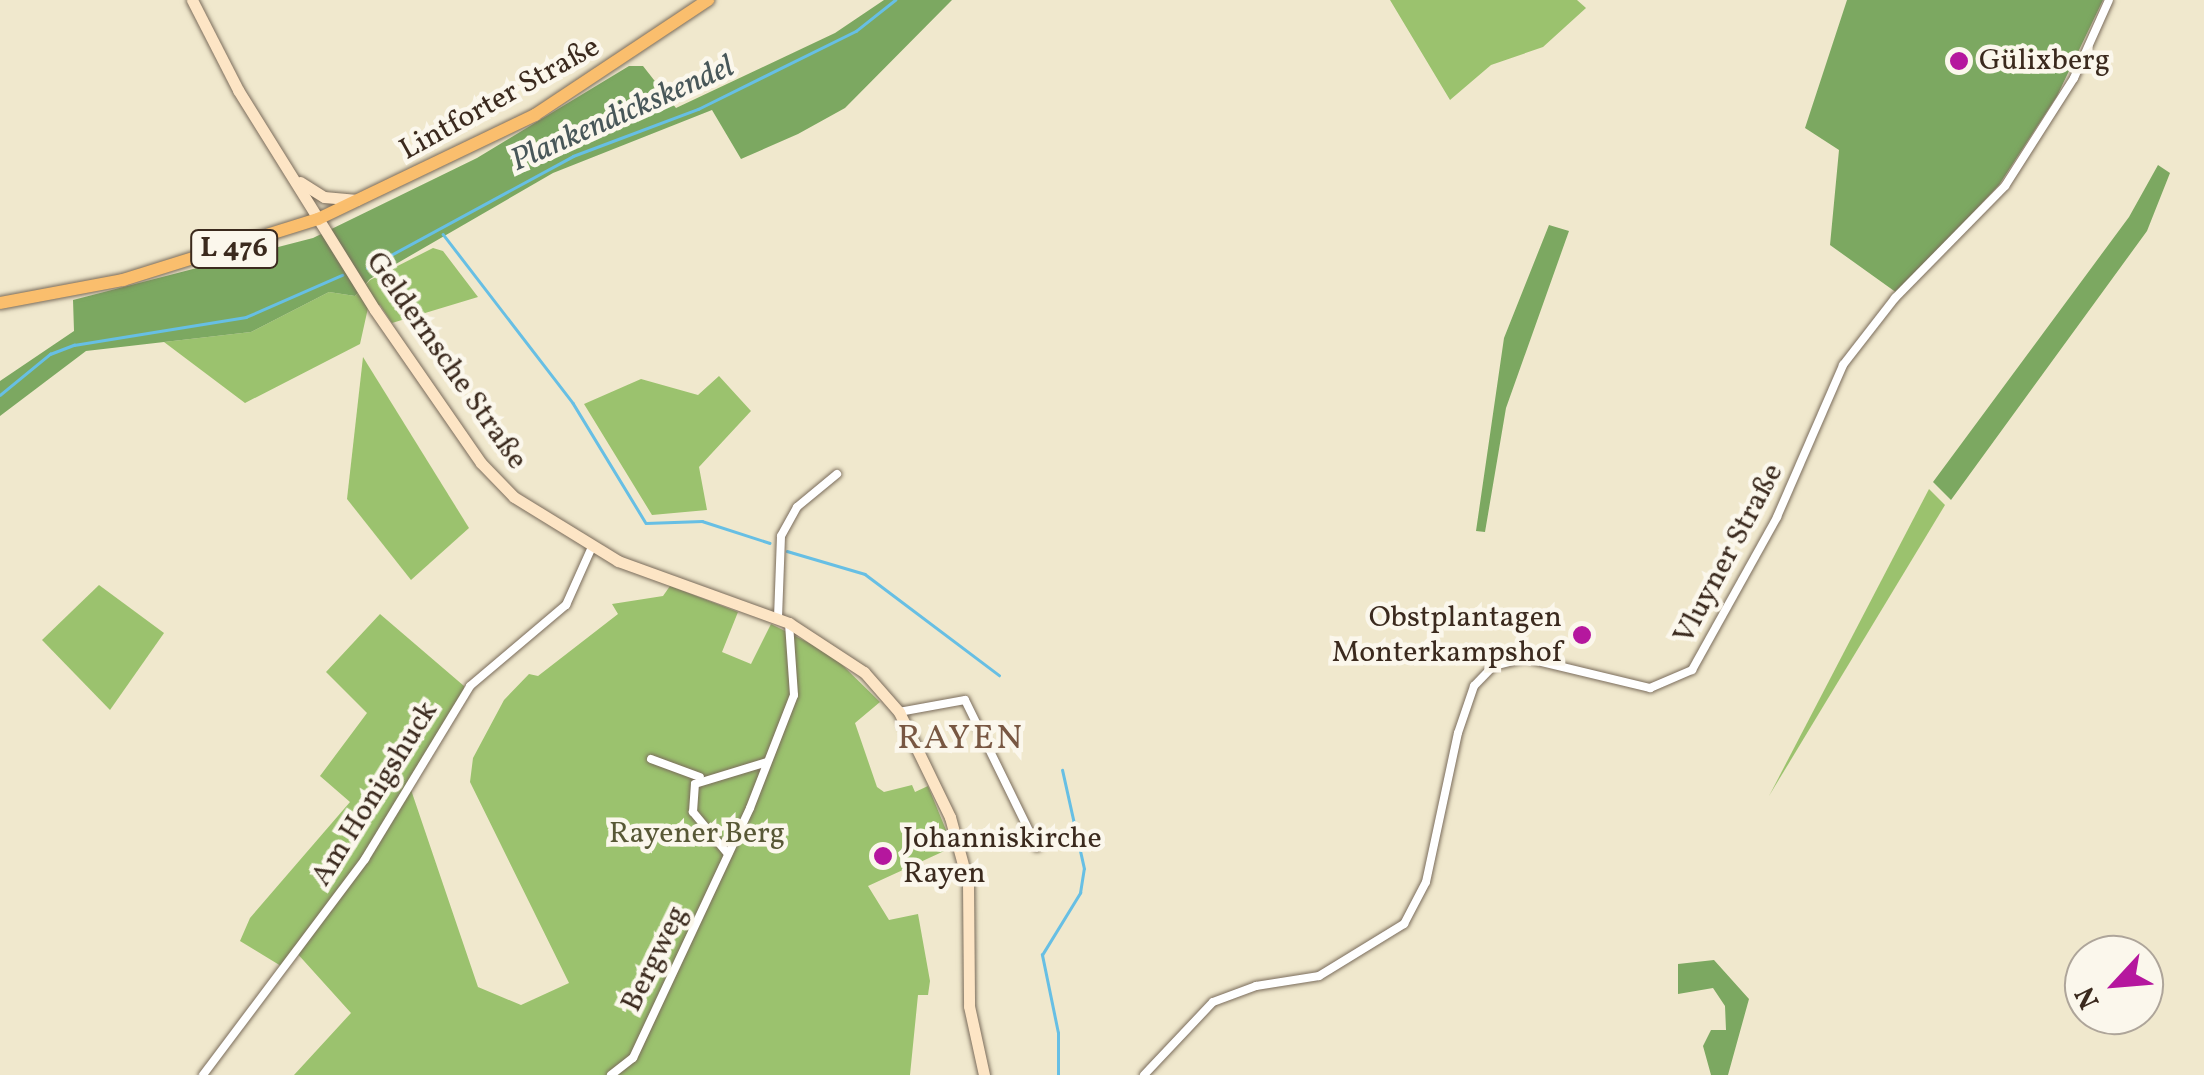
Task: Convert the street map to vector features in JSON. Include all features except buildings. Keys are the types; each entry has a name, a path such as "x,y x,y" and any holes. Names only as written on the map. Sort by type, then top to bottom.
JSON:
{"main road":[{"name":"Geldernsche Straße","path":"192,0 230,76 318,219 482,463 531,512 592,549 783,621 864,672 899,712 950,817 968,883 969,1006 984,1075"},
{"name":"Lintforter Straße","path":"0,303 123,280 318,219 535,115 708,0"},
{"path":"294,177 324,197 362,200"}],"street":[{"name":"Vluyner Straße","path":"1144,1075 1213,1002 1256,986 1319,976 1404,924 1426,882 1458,734 1474,686 1493,666 1525,658 1650,688 1675,682 1692,670 1784,502 1843,365 1895,298 2005,186 2074,78 2109,0"},
{"path":"783,621 779,554 788,520 837,474"},
{"name":"Am Honigshuck","path":"203,1075 365,859 470,686 566,605 592,549"},
{"name":"Bergweg","path":"612,1075 633,1058 728,854 794,694 783,621"},
{"path":"899,712 966,700 1037,846"},
{"path":"651,759 700,778 767,762"},
{"path":"700,778 694,812 728,854"}],"green space":[{"path":"884,0 952,0 845,108 798,134 741,159 712,110 553,173 370,279 355,296 329,292 251,332 86,351 0,416 0,381 74,331 73,300 313,238 477,158 629,66 643,66 676,108 835,33"},
{"path":"1390,0 1577,0 1586,8 1543,47 1491,65 1450,100"},
{"path":"1847,0 2103,0 2057,96 1999,185 1897,293 1830,245 1839,150 1805,128"},
{"path":"2158,165 2170,173 2147,231 1951,500 1933,482 2129,217"},
{"path":"1549,225 1569,231 1506,408 1485,532 1476,531 1504,338"},
{"path":"433,248 443,251 478,297 392,323 380,305 368,308 360,344 245,403 164,342 251,332 329,292 355,296 370,280"},
{"path":"363,357 469,528 411,580 347,499"},
{"path":"719,376 751,411 699,467 707,510 652,515 584,404 641,379 698,395"},
{"path":"1929,489 1945,505 1769,796"},
{"path":"99,585 164,633 110,710 42,640"},
{"name":"Rayener Berg","path":"670,586 738,612 722,652 751,664 771,624 831,654 880,702 855,723 877,787 884,792 912,785 915,792 928,786 953,847 868,886 889,920 918,914 930,981 928,995 918,995 910,1075 294,1075 351,1013 295,951 281,966 240,941 250,918 350,802 320,776 367,713 326,672 380,614 464,686 463,705 458,702 408,781 478,987 521,1005 569,983 470,782 473,758 504,700 529,674 538,676 618,614 612,604 663,596"},
{"path":"1714,960 1749,999 1728,1075 1711,1075 1703,1046 1711,1030 1726,1030 1725,1006 1713,988 1678,994 1678,964"}],"waterway":[{"name":"Plankendickskendel","path":"367,268 573,156 698,109 856,31 895,0"},
{"path":"443,234 573,403 646,523 702,521 770,543"},
{"name":"Plankendickskendel","path":"0,395 50,354 74,345 246,317 342,275"},
{"path":"787,551 865,574 999,675"},
{"path":"1058,1075 1058,1033 1042,955 1080,893 1084,869 1062,770"}],"place":[{"name":"Gülixberg","path":"1959,61"},
{"name":"Obstplantagen Monterkampshof","path":"1582,635"},
{"name":"Johanniskirche Rayen","path":"883,856"}],"district":[{"name":"RAYEN","path":"961,739"}]}
